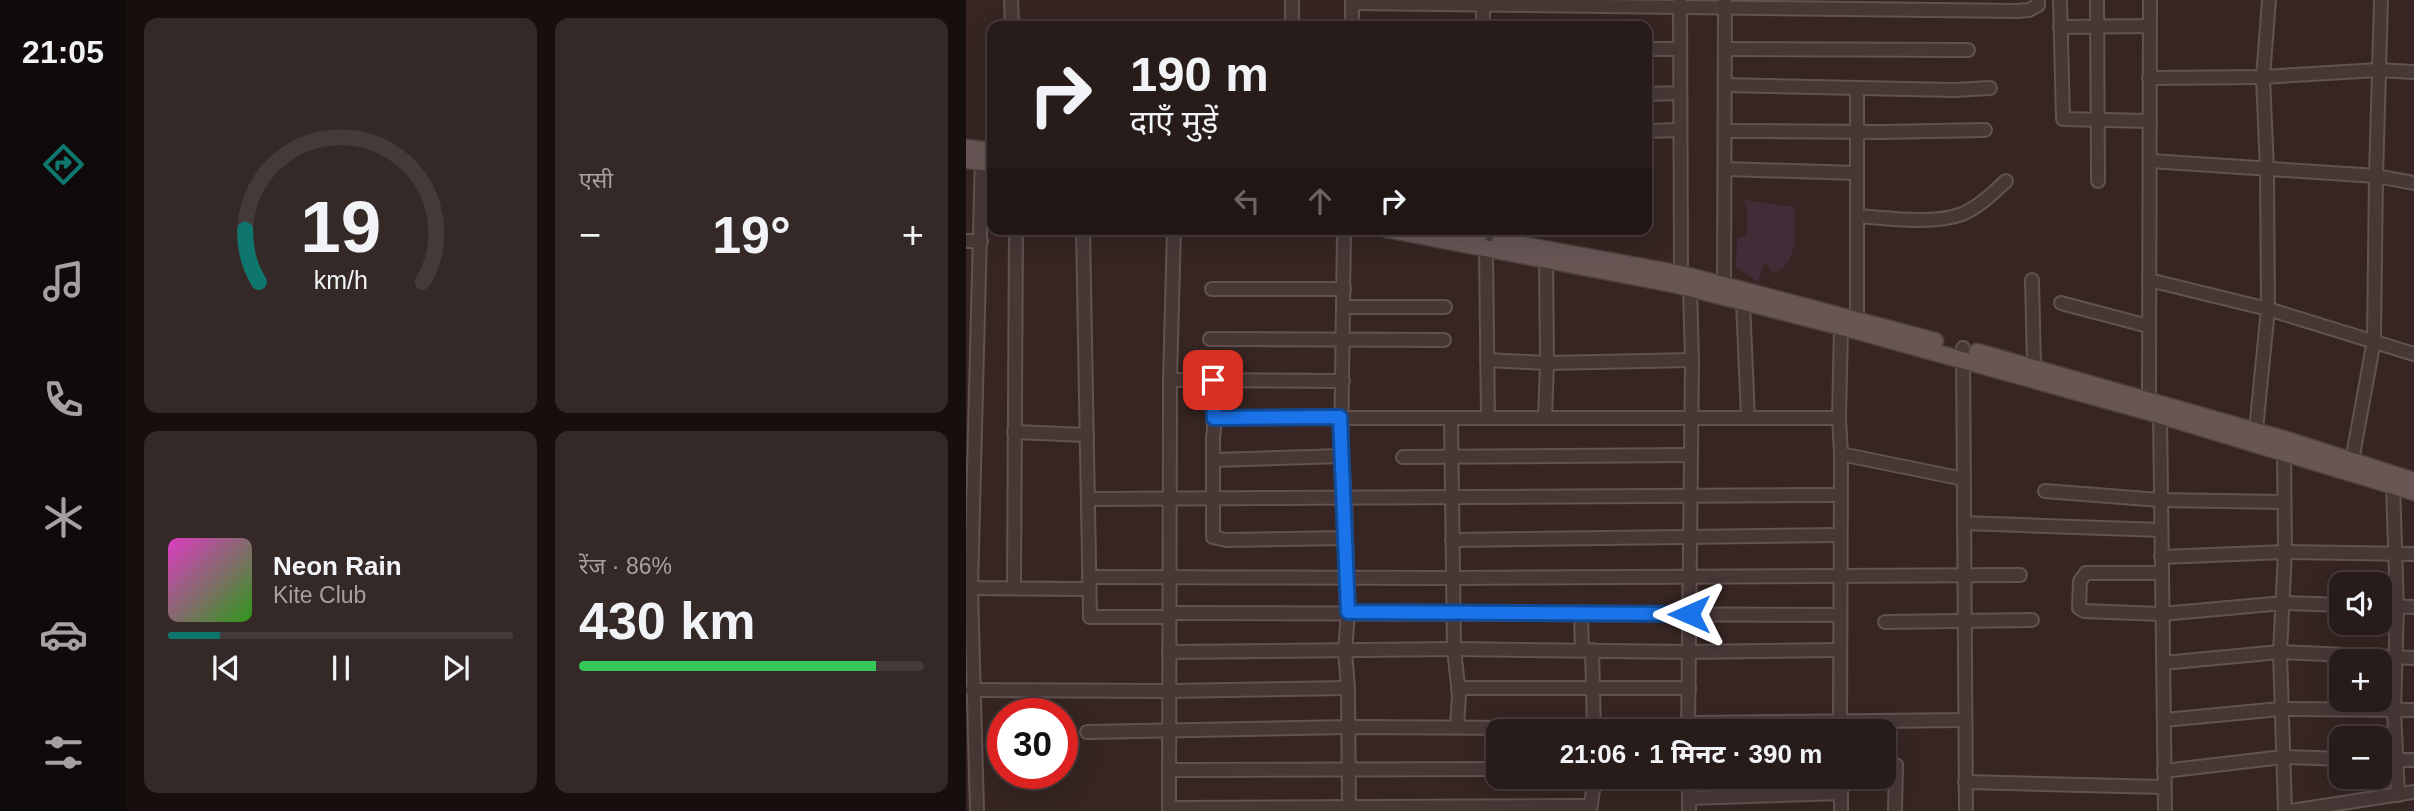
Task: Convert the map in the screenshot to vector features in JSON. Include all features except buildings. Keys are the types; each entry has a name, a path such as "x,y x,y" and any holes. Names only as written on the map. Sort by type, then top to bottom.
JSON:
{"main road":[{"path":"1447,235 1487,239 1546,261 1724,292 1857,319 2160,415 2352,461 2414,481"},
{"path":"1469,235 1681,274 1743,303 2034,368 2149,400 2284,451 2414,492"}],"street":[{"path":"1011,0 1012,21"},
{"path":"1292,21 1293,0"},
{"path":"1352,21 1352,1 1483,5 1814,4 2029,10 2038,5 2038,0"},
{"path":"2060,0 2063,119 2150,121"},
{"path":"2097,0 2098,181"},
{"path":"2149,400 2150,0"},
{"path":"2255,438 2268,309 2263,77 2269,0"},
{"path":"2352,461 2374,340 2381,0"},
{"path":"1680,4 1681,274"},
{"path":"1724,292 1725,4"},
{"path":"1483,5 1483,21"},
{"path":"2060,27 2149,26"},
{"path":"1652,49 1680,49"},
{"path":"1725,49 1968,50"},
{"path":"2149,78 2263,77 2378,70 2414,72"},
{"path":"1725,85 1990,89"},
{"path":"1857,88 1857,319"},
{"path":"1652,94 1679,93"},
{"path":"1652,131 1679,130"},
{"path":"1725,131 1985,130"},
{"path":"977,811 972,690 971,453 972,338 981,241 980,156"},
{"path":"2151,161 2376,176 2414,183"},
{"path":"1725,169 1857,173"},
{"path":"1857,216 1945,218 1962,214 1981,203 2007,181"},
{"path":"1014,587 1016,235"},
{"path":"1083,235 1090,617 1348,612 1840,615"},
{"path":"1174,235 1170,380 1169,809 1590,808 1593,789"},
{"path":"1344,235 1340,456 1345,498 1348,612 1345,652 1349,810"},
{"path":"1487,239 1488,418"},
{"path":"966,241 981,241"},
{"path":"1545,418 1546,261"},
{"path":"2032,280 2034,368"},
{"path":"2149,280 2268,309 2414,354"},
{"path":"1688,719 1692,360 1690,288"},
{"path":"1212,289 1345,289"},
{"path":"1743,303 1748,418"},
{"path":"2061,303 2148,326"},
{"path":"1344,307 1445,307"},
{"path":"1840,719 1841,327"},
{"path":"1210,339 1444,340"},
{"path":"1963,354 1966,811"},
{"path":"1487,360 1547,363 1692,360"},
{"path":"1170,380 1343,381"},
{"path":"1213,380 1213,537 1218,540 1345,538"},
{"path":"2160,415 2165,811"},
{"path":"1214,418 1839,418"},
{"path":"1451,418 1457,727"},
{"path":"1013,432 1087,435"},
{"path":"2284,451 2285,552 2280,709 2285,811"},
{"path":"1841,454 1964,479"},
{"path":"1403,457 1690,455"},
{"path":"1213,460 1340,456"},
{"path":"2393,486 2398,607 2394,710 2398,794"},
{"path":"2045,491 2161,499 2284,502"},
{"path":"1088,499 1839,495"},
{"path":"1964,523 2161,530"},
{"path":"1452,540 1839,535"},
{"path":"2161,556 2285,552 2414,554"},
{"path":"2161,573 2086,573 2080,581 2079,608 2084,611 2161,614 2284,603 2329,605"},
{"path":"971,588 1170,576 1453,578 2020,575"},
{"path":"2392,607 2414,607"},
{"path":"1581,614 1592,688 1593,719"},
{"path":"1885,622 2032,620"},
{"path":"1170,652 1454,649 1689,652 1840,650"},
{"path":"2163,663 2280,652 2414,657"},
{"path":"972,690 1348,688"},
{"path":"1458,688 1689,688"},
{"path":"2164,720 2280,709 2414,709"},
{"path":"1896,723 1965,720"},
{"path":"1087,732 1348,727 1486,728"},
{"path":"2164,771 2283,757 2329,759"},
{"path":"2392,760 2414,760"},
{"path":"1170,770 1486,769"},
{"path":"1965,782 2164,787"},
{"path":"1841,789 1841,811"},
{"path":"1895,789 1895,811"},
{"path":"2291,811 2414,792"},
{"path":"1689,804 1841,793"}],"shaded area":[{"path":"1744,200 1795,207 1792,255 1782,269 1773,273 1765,263 1758,282 1736,267 1737,238 1747,235 1747,210"}],"route":[{"path":"1213,380 1214,418 1340,417 1348,612 1689,614"}]}
